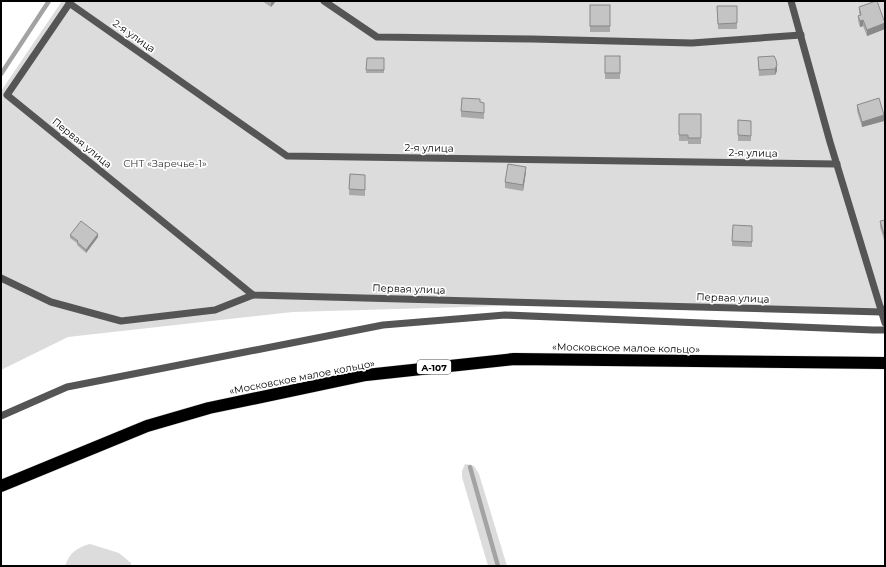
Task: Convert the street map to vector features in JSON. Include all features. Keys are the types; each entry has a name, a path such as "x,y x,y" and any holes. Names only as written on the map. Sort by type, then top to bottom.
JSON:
{"highway":[{"name":"«Московское малое кольцо»","path":"1,486 147,426 224,405 366,374 514,359 885,363"}],"lane":[{"path":"324,1 377,37 692,43 801,35"},
{"path":"791,1 837,164 883,310 885,323"},
{"name":"Первая улица","path":"70,2 7,94 253,295 883,310"},
{"name":"2-я улица","path":"70,2 287,156 837,164"},
{"path":"1,278 51,302 121,321 215,310 253,295"},
{"path":"1,416 67,387 382,325 505,315 885,330"}],"green space":[{"name":"СНТ «Заречье-1»","path":"62,1 885,1 885,312 539,305 293,312 68,337 1,370 1,91"},
{"path":"465,464 474,466 479,474 507,566 488,566 462,477 462,471"},
{"path":"90,544 119,553 131,563 131,566 65,566 74,551"}],"building":[{"path":"876,1 885,23 867,30 863,20 860,21 858,16 861,15 859,7"},
{"path":"590,5 610,5 610,26 590,26"},
{"path":"717,6 737,6 737,23 718,24"},
{"path":"605,56 620,56 620,73 605,73"},
{"path":"774,56 777,65 775,69 759,70 758,57"},
{"path":"367,58 384,58 384,70 366,70"},
{"path":"462,98 480,99 480,102 484,103 484,113 461,111"},
{"path":"879,98 884,115 862,122 857,105"},
{"path":"679,114 701,114 701,138 688,138 688,135 679,135"},
{"path":"738,120 751,121 751,136 738,135"},
{"path":"508,164 526,167 523,185 505,182"},
{"path":"350,174 365,175 365,190 349,189"},
{"path":"885,220 885,237 880,221"},
{"path":"81,221 98,234 86,250 70,235"},
{"path":"733,225 752,226 752,242 732,241"}],"waterway":[{"path":"1,74 49,1"},
{"path":"470,467 498,566"}]}
